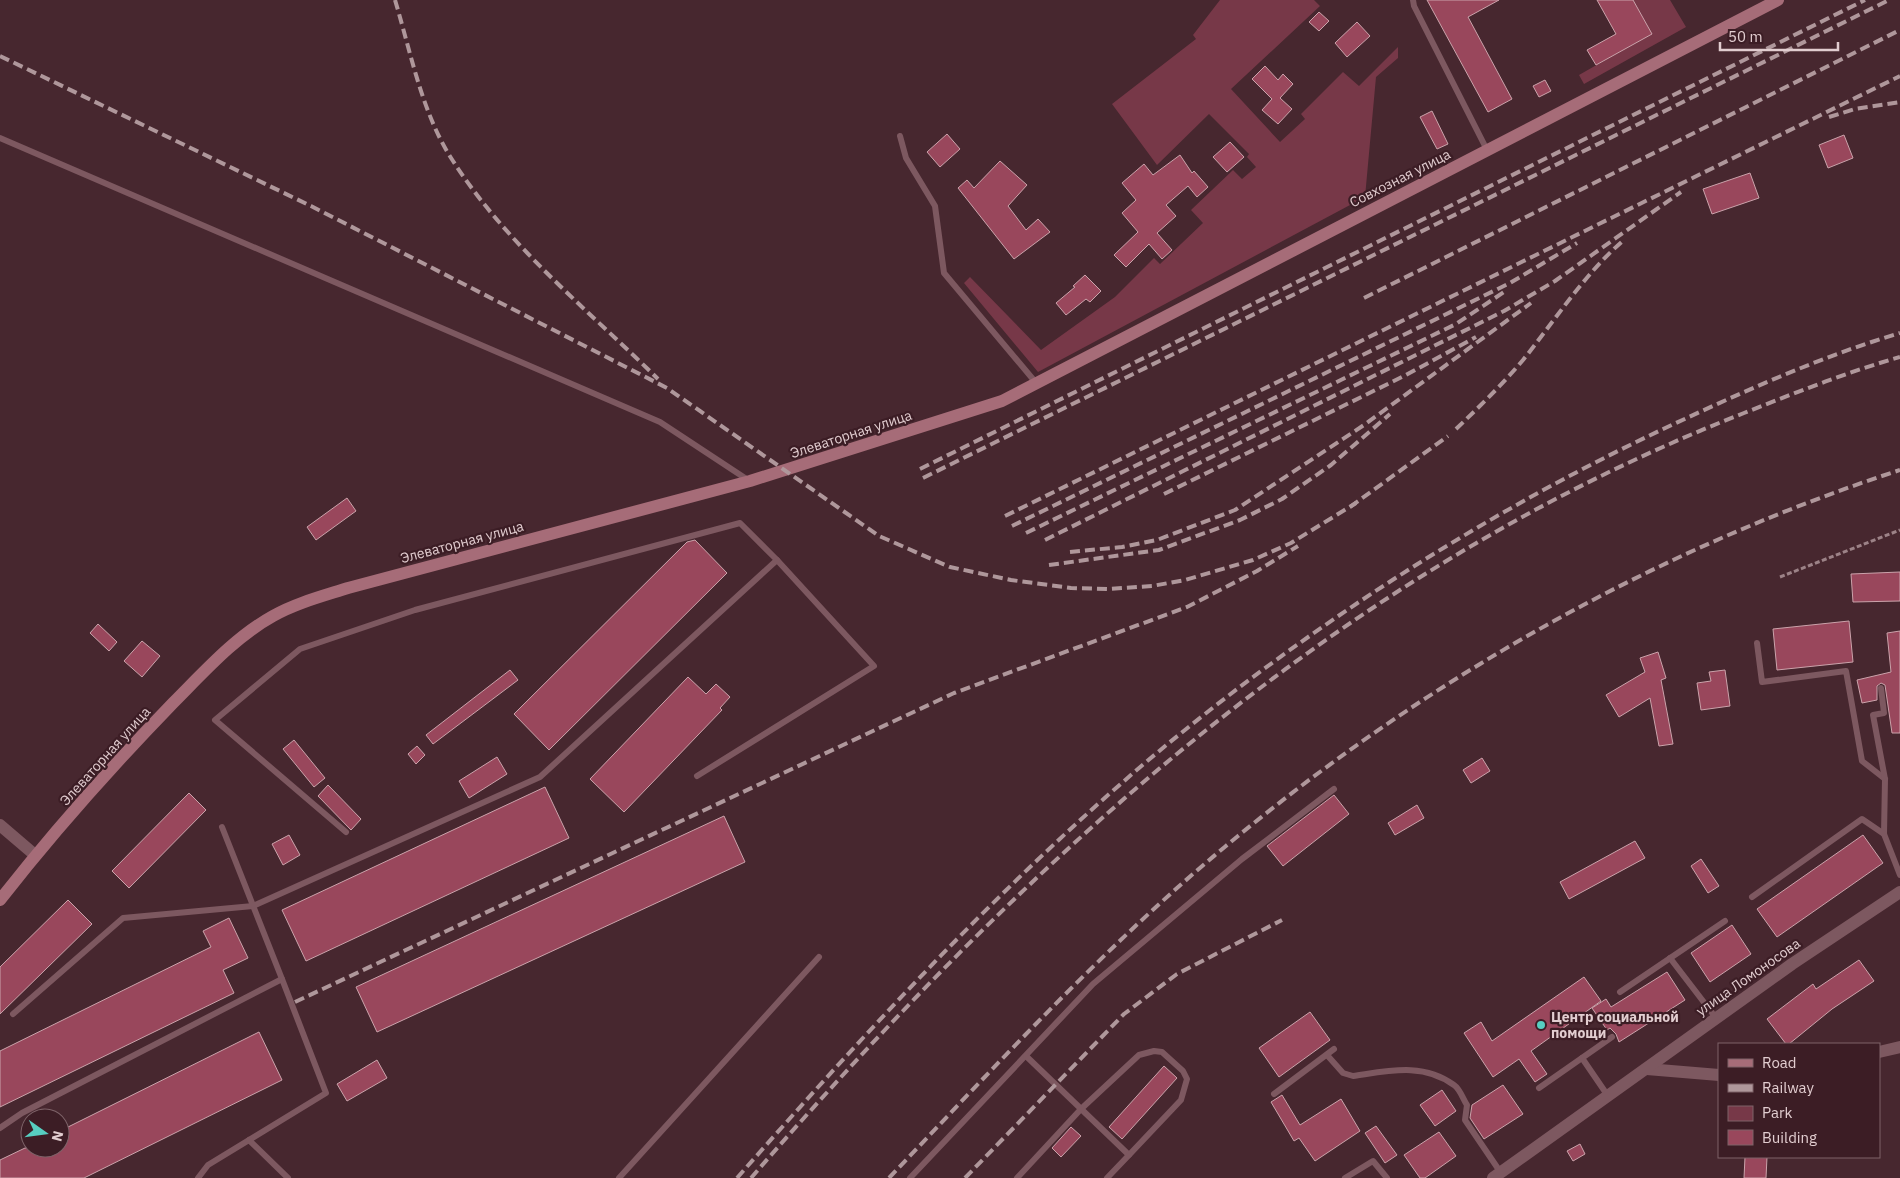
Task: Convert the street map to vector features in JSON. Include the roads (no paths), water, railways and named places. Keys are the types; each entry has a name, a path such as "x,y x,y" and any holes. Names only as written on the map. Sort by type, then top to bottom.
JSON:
{"street":[{"name":"Совхозная улица","path":"1037,384 1778,0"},
{"name":"Элеваторная улица","path":"0,900 35,855 134,744 250,630 274,615 307,601 348,588 750,481 1002,401 1037,384"},
{"path":"0,825 35,855"},
{"name":"улица Ломоносова","path":"1497,1175 1716,1018 1900,892"},
{"path":"1880,1052 1900,1047"},
{"path":"1647,1069 1718,1075"}],"lane":[{"path":"1413,0 1414,6 1487,150"},
{"path":"900,136 906,158 935,206 944,273 1037,384"},
{"path":"0,138 660,422 750,481"},
{"path":"346,832 215,720 300,649 415,610 740,523 777,560 874,666 697,776"},
{"path":"13,1014 123,918 253,906 540,776 777,560"},
{"path":"1757,643 1762,682 1846,671 1862,761 1885,779"},
{"path":"1881,688 1884,713 1873,715 1885,779 1884,834 1900,875"},
{"path":"910,1178 1093,984 1242,859 1334,789"},
{"path":"1752,897 1862,819 1884,834"},
{"path":"198,1178 208,1165 326,1093 222,827"},
{"path":"1620,992 1725,921"},
{"path":"619,1178 818,957"},
{"path":"1670,958 1716,1018"},
{"path":"0,1128 22,1113 282,979"},
{"path":"1538,1088 1612,1038"},
{"path":"1274,1094 1334,1049"},
{"path":"1017,1178 1081,1109 1139,1055 1154,1051 1168,1056 1183,1071 1187,1079 1186,1088 1181,1100 1107,1178"},
{"path":"1327,1055 1343,1073 1352,1076 1415,1069 1428,1071 1456,1086 1467,1105 1464,1120 1497,1175"},
{"path":"1026,1056 1129,1155"},
{"path":"1582,1058 1608,1096"},
{"path":"249,1140 288,1178"},
{"path":"1345,1178 1372,1161 1387,1178"}],"railway":[{"path":"395,0 418,83 433,123 442,143 474,192 498,221 549,275 658,379"},
{"path":"920,469 1865,0"},
{"path":"923,478 1889,0"},
{"path":"1364,298 1900,30"},
{"path":"0,56 311,206 667,388 879,536 950,567 1011,580 1071,588 1109,589 1152,586 1185,580 1253,560 1291,543 1356,503"},
{"path":"1005,516 1900,76"},
{"path":"1829,117 1855,109 1900,102"},
{"path":"1045,540 1504,311 1555,281 1681,192"},
{"path":"1456,429 1515,369 1584,281 1610,252 1625,239"},
{"path":"1012,526 1510,283 1577,243"},
{"path":"1026,533 1456,324 1504,292"},
{"path":"1070,552 1122,547 1157,540 1235,510 1364,425 1531,303"},
{"path":"737,1178 890,1009 996,900 1107,796 1164,747 1284,655 1410,569 1541,491 1703,410 1843,352 1900,333"},
{"path":"1164,494 1406,375 1476,337"},
{"path":"751,1178 857,1059 967,945 1082,836 1201,734 1327,639 1458,554 1597,478 1744,413 1802,390 1900,357"},
{"path":"1049,565 1159,550 1240,520 1282,499 1331,465 1390,414"},
{"path":"1350,507 1448,436"},
{"path":"889,1178 1030,1030 1139,923 1257,820 1341,756 1428,697 1517,642 1609,591 1704,546 1801,505 1900,470"},
{"path":"295,1002 954,693 1187,607 1257,571 1298,546"},
{"path":"965,1178 1124,1014 1177,974 1282,920"}],"place":[{"name":"Центр социальной помощи","path":"1541,1025"}]}
